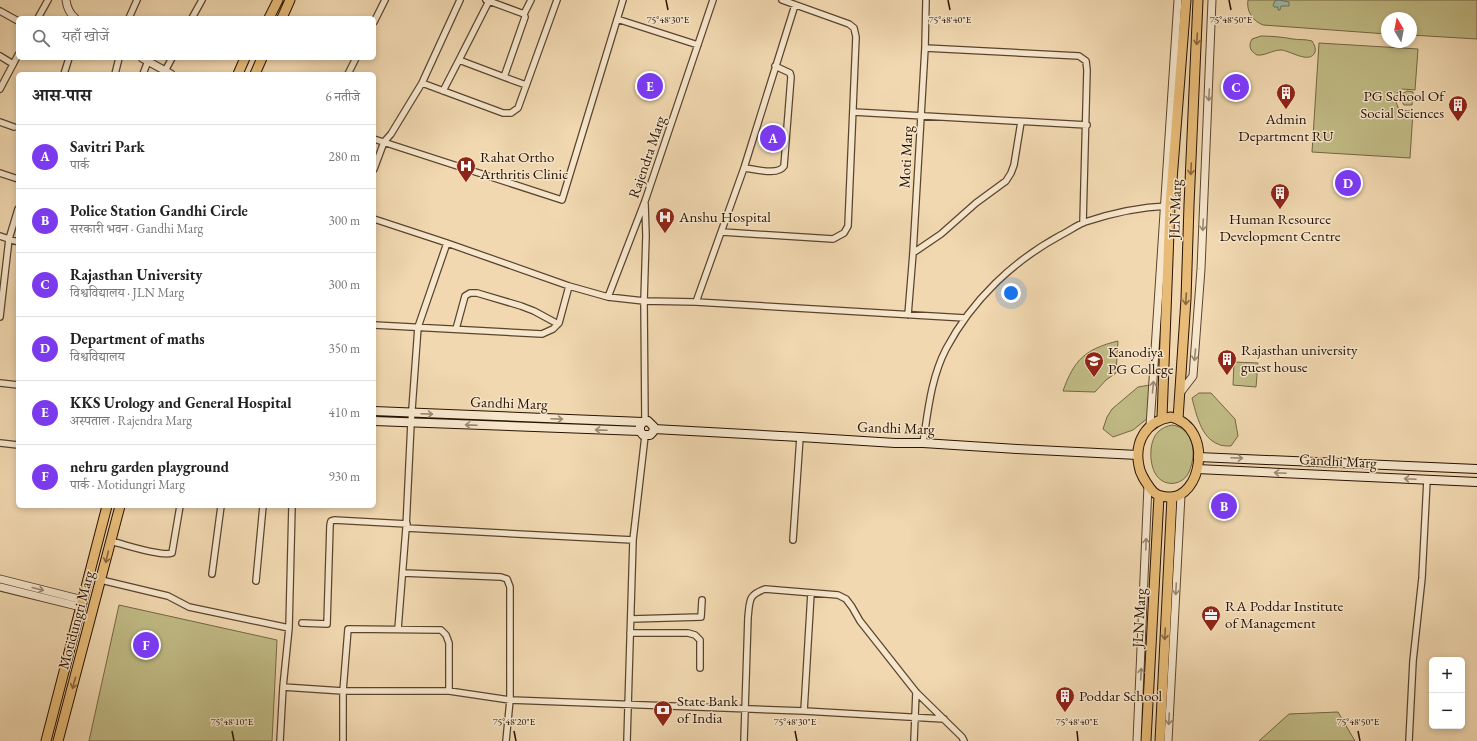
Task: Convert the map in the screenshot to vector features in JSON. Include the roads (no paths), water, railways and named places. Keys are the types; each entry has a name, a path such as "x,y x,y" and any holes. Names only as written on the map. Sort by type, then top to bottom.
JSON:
{"main road":[{"path":"270,16 278,0"},
{"path":"283,16 290,0"},
{"name":"JLN Marg","path":"1162,418 1168,206 1186,0"},
{"name":"JLN Marg","path":"1178,419 1186,299 1198,0"},
{"path":"239,72 244,60"},
{"path":"256,72 261,60"},
{"name":"Gandhi Marg","path":"376,411 644,422"},
{"path":"1171,417 1178,419 1191,429 1196,437 1199,449 1197,469 1191,483 1176,496 1159,496 1153,492 1143,478 1139,467 1138,455 1140,442 1144,432 1162,418 1171,417"},
{"path":"376,421 652,434 654,429 652,424 644,422 640,426 643,433"},
{"name":"Gandhi Marg","path":"654,429 1138,455"},
{"name":"Gandhi Marg","path":"1198,457 1477,470"},
{"name":"Gandhi Marg","path":"1197,469 1477,482"},
{"name":"JLN Marg","path":"1146,741 1159,496"},
{"name":"JLN Marg","path":"1160,741 1176,496"},
{"path":"46,741 106,508"},
{"name":"Motidungri Marg","path":"58,741 119,508"}],"street":[{"path":"39,16 48,0"},
{"path":"65,0 67,7 73,16"},
{"path":"130,16 137,0"},
{"path":"193,16 202,0"},
{"path":"376,18 385,0"},
{"path":"376,164 384,142 391,134 422,83 460,0"},
{"path":"504,77 525,17 524,14 531,0"},
{"path":"422,83 502,114 511,112 518,108 557,0"},
{"path":"376,140 562,200 623,0"},
{"name":"Rajendra Marg","path":"608,297 645,201 713,0"},
{"path":"722,232 833,239 844,233 848,226 856,37 854,28 849,24 782,0"},
{"name":"Moti Marg","path":"908,315 925,48 926,0"},
{"path":"1150,426 1168,206 1178,0"},
{"path":"1180,394 1193,376 1194,369 1201,255 1212,0"},
{"path":"443,91 487,1 524,14"},
{"path":"696,302 744,168 795,5"},
{"path":"0,11 16,20"},
{"path":"617,19 698,44"},
{"path":"925,48 1079,56 1086,61 1087,126 1083,223"},
{"path":"0,56 14,64"},
{"path":"0,89 16,60"},
{"path":"65,72 68,60"},
{"path":"116,72 119,60"},
{"path":"143,72 145,60 168,72 171,60"},
{"path":"349,72 355,60"},
{"path":"459,60 526,85"},
{"path":"744,168 776,172 783,169 784,166 791,77 790,73 775,66"},
{"path":"853,112 1087,126"},
{"path":"0,122 14,127"},
{"path":"913,253 941,234 976,203 1006,181 1014,165 1021,122"},
{"path":"0,173 16,178"},
{"path":"644,422 645,201"},
{"path":"923,443 932,386 946,350 965,318 985,293 1016,264 1048,242 1083,223 1120,213 1152,207 1168,206"},
{"path":"0,317 9,239 16,216"},
{"path":"376,220 447,242 569,286 608,297 644,301 696,302 965,318"},
{"path":"0,236 16,241"},
{"path":"398,629 407,526 411,423 418,327 447,242"},
{"path":"376,325 542,334 553,329 558,324 569,286"},
{"path":"456,329 465,296 470,293 477,293 521,306 558,324"},
{"path":"0,383 16,385"},
{"path":"627,741 633,540 643,433"},
{"path":"793,540 800,437"},
{"path":"0,444 16,445"},
{"path":"1409,741 1412,661 1422,578 1427,480"},
{"path":"1137,741 1148,485"},
{"path":"1168,741 1176,496"},
{"path":"110,541 158,553 170,554 172,553 180,508"},
{"path":"212,574 221,508"},
{"path":"256,581 263,508"},
{"path":"280,741 283,687 289,628 292,508"},
{"path":"302,623 327,624 330,525 331,521 334,520 633,540"},
{"path":"403,572 501,577 507,579 510,587 510,700 506,741"},
{"path":"0,580 82,604"},
{"path":"101,580 168,596 189,607 289,628"},
{"path":"0,587 82,604"},
{"path":"744,741 748,617 751,599 755,593 765,589 838,595 846,599 860,621 916,692 962,737 964,741"},
{"path":"804,711 810,593"},
{"path":"631,619 701,617 702,600"},
{"path":"343,741 343,691 348,630 441,630 446,635 449,643 449,691"},
{"path":"630,633 688,633 694,635 700,640 700,668"},
{"path":"283,687 343,691 449,691 510,700 745,708 944,719"},
{"path":"914,741 916,692"}],"place":[{"name":"KKS Urology and General Hospital","path":"650,86"},
{"name":"Rajasthan University","path":"1236,87"},
{"name":"Admin Department RU","path":"1286,110"},
{"name":"PG School Of Social Sciences","path":"1458,122"},
{"name":"Savitri Park","path":"773,138"},
{"name":"Rahat Ortho Arthritis Clinic","path":"466,183"},
{"name":"Department of maths","path":"1348,183"},
{"name":"Human Resource Development Centre","path":"1280,210"},
{"name":"Anshu Hospital","path":"665,234"},
{"name":"Rajasthan university guest house","path":"1227,376"},
{"name":"Kanodiya PG College","path":"1094,378"},
{"name":"Police Station Gandhi Circle","path":"1224,506"},
{"name":"RA Poddar Institute of Management","path":"1211,632"},
{"name":"nehru garden playground","path":"146,645"},
{"name":"Poddar School","path":"1065,713"},
{"name":"State Bank of India","path":"663,727"}]}
